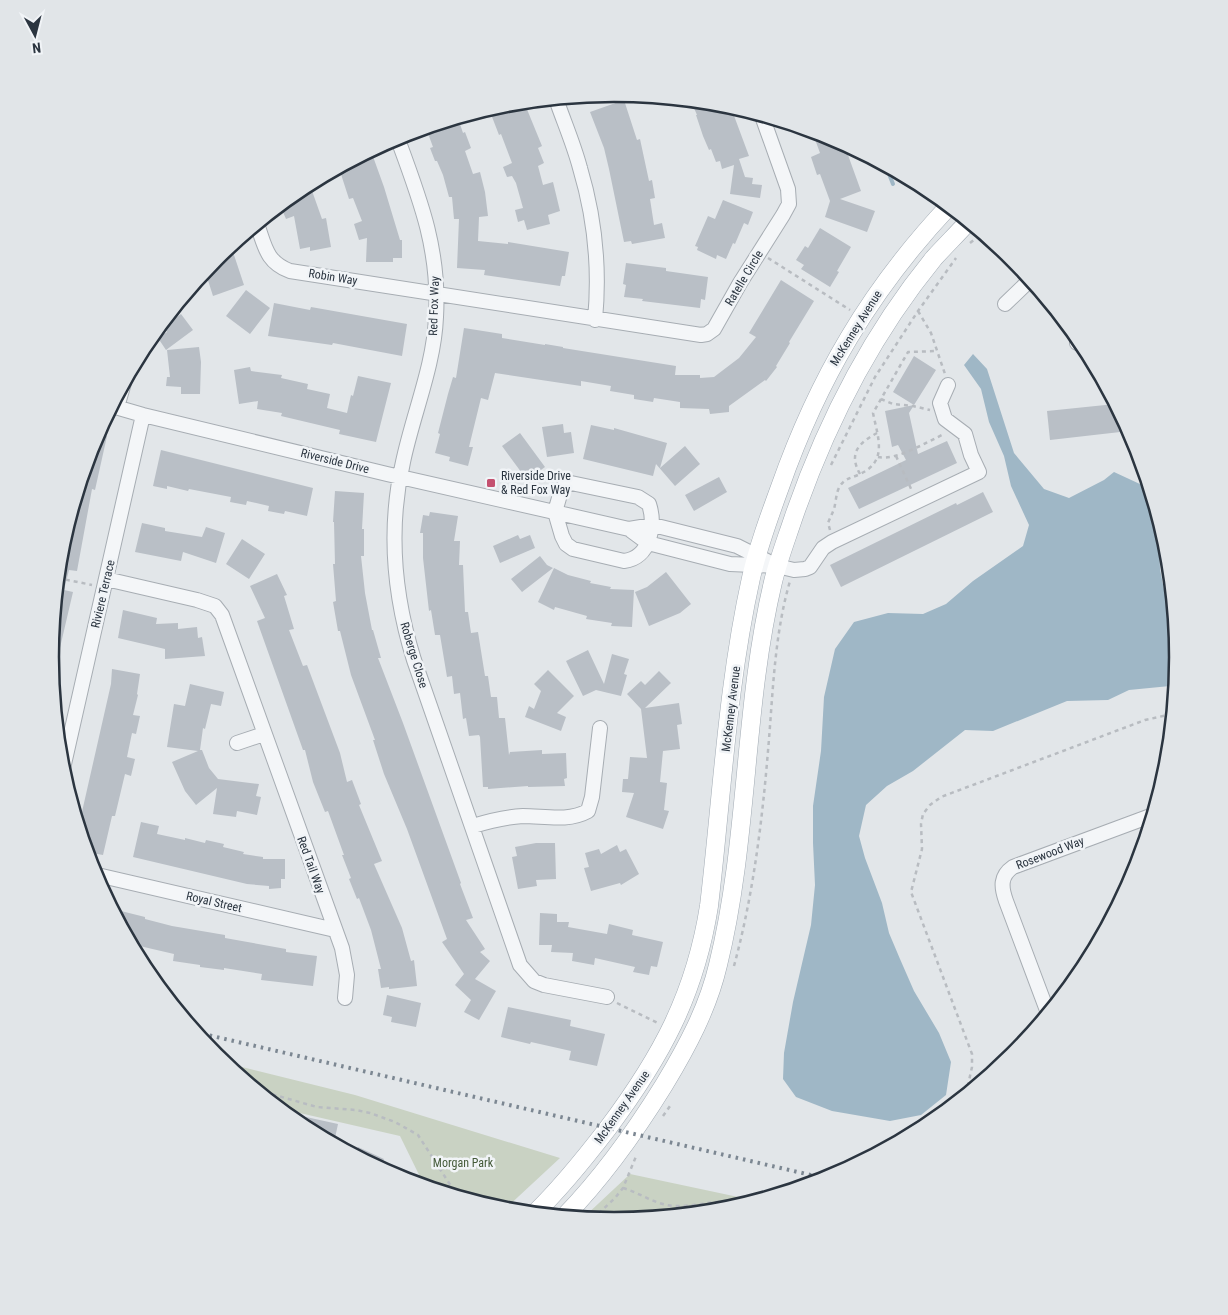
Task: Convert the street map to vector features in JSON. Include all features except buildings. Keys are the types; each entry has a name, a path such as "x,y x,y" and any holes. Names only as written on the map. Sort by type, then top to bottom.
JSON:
{"main road":[{"name":"McKenney Avenue","path":"541,1208 582,1164 627,1104 665,1042 684,1000 697,965 710,906 734,672 756,560 772,508 802,428 840,350 886,280 924,233 938,208"},
{"name":"McKenney Avenue","path":"569,1211 598,1179 643,1119 684,1052 705,1008 718,967 729,914 759,664 768,608 777,566 809,474 842,400 871,350 900,304 934,258 964,227"}],"street":[{"path":"558,105 578,160 592,217 598,269 595,320"},
{"name":"Ratelle Circle","path":"436,293 693,335 708,334 719,322 758,253 784,215 789,204 790,198 764,123"},
{"name":"Red Fox Way","path":"400,477 432,345 436,319 434,256 426,221 401,146"},
{"name":"Robin Way","path":"259,231 272,261 290,271 436,293"},
{"path":"1004,304 1025,285"},
{"path":"948,385 940,403 945,419 956,428"},
{"name":"Riverside Drive","path":"118,407 143,415 400,477 629,529 653,525 737,546 756,560 794,570 805,569 812,565 823,548 836,540 979,472 971,455 965,434 956,428"},
{"name":"Riviere Terrace","path":"67,750 101,582 143,415"},
{"name":"Roberge Close","path":"400,477 395,522 395,548 401,610 414,660 517,955 526,973 534,981 544,985 607,997"},
{"path":"571,483 580,484 645,500 649,504 653,525 648,544 637,556 630,561 624,562 573,549 566,544 555,512 564,486 571,483"},
{"name":"Riverside Drive","path":"629,529 648,544 730,564 756,560"},
{"name":"Red Tail Way","path":"101,582 197,600 215,606 222,615 342,948 346,967 345,998"},
{"path":"473,826 523,816 567,818 588,811 592,797 600,728"},
{"path":"237,743 264,734"},
{"name":"Rosewood Way","path":"1045,1007 1002,892 1002,878 1013,867 1145,818"},
{"name":"Royal Street","path":"104,877 335,930"}],"path":[{"path":"966,246 977,238"},
{"path":"830,467 875,377 960,251"},
{"path":"758,253 852,312"},
{"path":"918,311 931,333 948,385"},
{"path":"836,540 828,523 834,510 840,487 848,478 860,474 873,466 878,457 879,442 873,413 881,398 908,352 937,352"},
{"path":"881,398 893,404 913,406 943,413"},
{"path":"878,457 896,456 956,428"},
{"path":"860,474 856,467 856,452 862,442 877,433"},
{"path":"896,456 917,501"},
{"path":"65,579 101,582"},
{"path":"968,1085 972,1066 972,1054 911,892 922,850 921,824 923,814 940,797 1153,717 1166,715"},
{"path":"607,997 658,1023"},
{"path":"271,1094 318,1107 370,1113 409,1129 418,1135 452,1188"},
{"path":"622,1188 666,1205 677,1206 730,1200"}],"green space":[{"name":"Morgan Park","path":"238,1066 355,1095 560,1158 512,1203 470,1194 420,1177 400,1136 296,1112 276,1098"},
{"path":"630,1174 741,1198 686,1208 650,1212 589,1212"}],"water":[{"path":"973,354 987,369 1014,453 1044,489 1069,498 1104,480 1114,472 1142,485 1159,549 1160,569 1165,595 1168,621 1168,686 1129,690 1108,700 1067,701 993,731 965,730 913,771 887,786 866,805 859,836 882,903 889,933 914,991 939,1033 951,1062 946,1095 921,1115 890,1121 832,1111 796,1097 783,1079 784,1053 793,1002 811,925 815,885 813,806 821,751 824,697 835,649 854,622 888,613 923,614 946,604 973,581 1023,546 1029,525 1011,486 1004,456 989,422 981,389 964,365"}],"waterway":[{"path":"890,176 893,184"}],"railway":[{"path":"207,1035 812,1175"}],"place":[{"name":"Riverside Drive & Red Fox Way","path":"491,483"}]}
